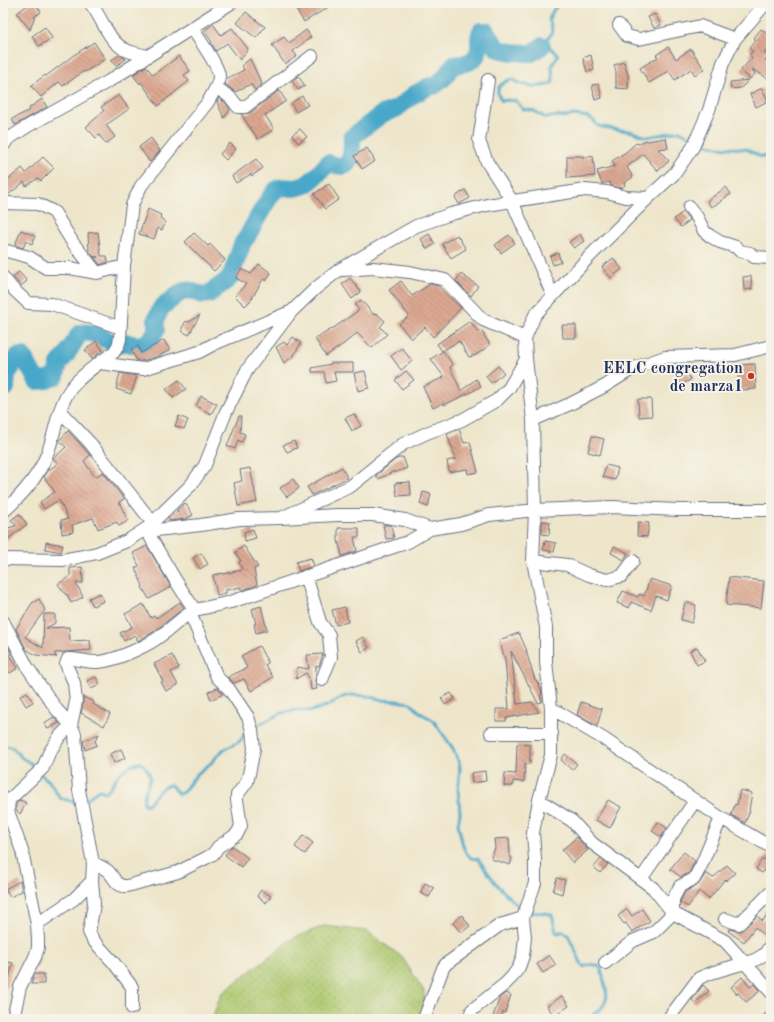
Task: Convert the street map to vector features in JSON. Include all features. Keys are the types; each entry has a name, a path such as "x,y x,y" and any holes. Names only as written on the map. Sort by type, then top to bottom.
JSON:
{"street":[{"path":"90,3 108,33 116,43 126,50 147,56"},
{"path":"3,146 8,140 28,126 109,81 232,3"},
{"path":"469,1019 472,1010 505,984 519,967 523,956 525,936 523,918 535,882 533,833 539,800 551,755 552,733 546,662 546,627 533,561 535,510 533,420 525,338 535,316 553,296 648,198 675,173 693,147 709,110 723,63 735,39 766,3"},
{"path":"618,25 627,36 639,39 700,26 735,39"},
{"path":"3,512 20,496 35,477 47,454 60,411 71,388 78,380 114,352 119,344 124,266 132,205 141,186 208,102 216,87 219,76 216,67 192,28"},
{"path":"216,87 231,98 238,107 245,107 312,56"},
{"path":"488,80 479,141 487,162 512,202 553,296"},
{"path":"3,559 62,560 78,557 112,548 127,541 149,527 191,485 205,465 226,412 247,370 291,312 316,288 339,270 416,226 450,214 487,205 585,190 607,192 626,197 648,198"},
{"path":"3,203 38,204 54,212 73,243 97,273"},
{"path":"689,206 697,217 704,231 720,242 736,247 740,251 750,254 754,258 771,258"},
{"path":"3,250 29,257 46,268 70,268 97,273 124,266"},
{"path":"339,270 373,268 410,272 445,280 483,320 525,338"},
{"path":"3,277 28,303 52,304 121,328"},
{"path":"100,363 144,369 199,352 291,312"},
{"path":"533,420 570,404 605,386 632,369 665,357 735,355 771,346"},
{"path":"281,518 351,486 403,444 429,432 462,420 497,400 509,388 526,359"},
{"path":"60,411 90,443 149,527 192,611 217,677 229,689 248,717 252,730 254,749 247,782 237,795 241,826 240,830 237,834 218,847 212,854 178,872 121,887 110,873 94,863"},
{"path":"13,1019 20,987 35,958 38,948 37,924 22,851 8,811 9,800 43,768 49,753 60,736 71,725 76,702 74,683 66,664 68,659 75,658 89,663 100,662 124,654 147,645 192,611 231,602 408,542 430,529 461,524 489,515 535,510 612,507 678,510 771,510"},
{"path":"149,527 201,525 239,519 372,515 404,520 430,529"},
{"path":"533,561 567,565 589,575 607,580 622,576 633,561"},
{"path":"306,576 320,622 329,636 331,657 322,680"},
{"path":"3,621 28,668 57,710 71,725 76,743 79,790 94,863 92,881 94,904 89,932 132,987 132,1008"},
{"path":"551,708 604,739 721,818 771,847"},
{"path":"490,733 552,733"},
{"path":"539,800 572,821 592,842 653,888 673,913 725,941 771,992"},
{"path":"641,879 695,801"},
{"path":"605,963 633,942 654,932 673,913 673,899 680,886 694,879 721,818"},
{"path":"37,924 74,899 92,881"},
{"path":"725,919 739,924 771,892"},
{"path":"424,1019 443,968 446,964 500,924 523,918"},
{"path":"668,1019 699,978 755,960 765,954 771,944"}],"green space":[{"path":"324,926 367,931 402,957 424,991 424,1019 212,1019 221,994 291,939"}],"building":[{"path":"30,3 35,3 41,12 35,16 30,30 17,13"},
{"path":"292,3 335,3 304,22"},
{"path":"246,12 265,27 256,38 237,23"},
{"path":"655,14 661,25 654,28 648,17"},
{"path":"213,24 221,35 232,28 248,49 240,60 227,43 216,51 211,43 212,42 204,31"},
{"path":"45,27 52,38 39,46 32,36"},
{"path":"761,29 771,37 771,44 764,53 768,56 765,60 771,63 771,75 769,79 752,69 755,74 750,79 741,70 752,58 749,54 753,52 749,48 756,40 754,38"},
{"path":"306,30 311,37 293,51 297,56 285,64 272,45 284,37 289,43"},
{"path":"94,42 105,59 85,72 84,71 63,86 59,82 41,97 31,86 45,75 46,76"},
{"path":"668,47 676,59 691,49 704,69 695,75 691,69 675,80 669,71 649,83 640,68 658,57 656,55"},
{"path":"119,55 126,59 116,66 111,60"},
{"path":"591,55 594,70 587,72 583,58"},
{"path":"179,56 190,71 184,75 189,81 158,106 141,82 140,84 133,75 146,66 153,75"},
{"path":"250,59 262,84 255,90 251,84 235,92 225,84 226,79 244,70 242,65"},
{"path":"624,62 628,75 628,89 616,88 616,72 614,65"},
{"path":"298,76 305,86 298,90 292,81"},
{"path":"749,80 741,88 731,89 730,82"},
{"path":"599,84 602,98 595,100 592,85"},
{"path":"762,88 768,101 756,107 750,94"},
{"path":"279,90 286,101 265,115 274,129 258,139 241,114 250,113"},
{"path":"119,95 129,109 106,125 115,137 106,144 99,135 96,138 86,127 104,111 101,107"},
{"path":"302,96 308,105 296,112 291,103"},
{"path":"219,98 226,103 230,110 224,118 217,102"},
{"path":"42,99 47,107 15,125 12,119 30,110 29,108"},
{"path":"300,129 307,137 298,143 292,135"},
{"path":"151,138 160,151 150,162 139,147"},
{"path":"666,138 668,148 658,149 669,161 658,171 643,154 627,167 633,177 624,183 625,185 622,188 612,186 609,182 602,184 597,171 615,166 612,161 636,143 638,144 646,140"},
{"path":"230,143 236,149 226,160 220,154"},
{"path":"367,148 375,161 362,169 354,156"},
{"path":"567,156 583,156 583,158 593,156 595,176 567,178"},
{"path":"43,157 54,168 41,181 38,178 26,186 24,182 8,195 3,188 3,184 22,168 26,173"},
{"path":"256,159 263,168 252,176 251,174 236,183 232,176"},
{"path":"329,184 339,199 325,209 314,194"},
{"path":"726,187 731,194 720,201 721,202 711,207 707,201"},
{"path":"465,190 470,198 459,204 455,197"},
{"path":"148,209 161,215 160,218 166,222 162,230 158,228 154,239 139,234"},
{"path":"683,212 690,220 681,227 674,219"},
{"path":"21,230 35,236 32,244 26,241 23,248 15,245"},
{"path":"98,232 101,256 107,256 108,262 100,265 89,251 88,233"},
{"path":"194,233 208,246 210,244 225,260 214,271 185,242"},
{"path":"429,234 435,244 427,249 421,239"},
{"path":"580,234 584,241 574,248 569,242"},
{"path":"457,235 466,249 451,258 442,244"},
{"path":"509,235 515,243 501,253 495,245"},
{"path":"558,253 561,262 553,265 550,256"},
{"path":"613,258 622,269 611,278 602,267"},
{"path":"259,264 271,273 266,281 263,279 251,300 245,306 235,296 246,284 236,278 241,269 251,274"},
{"path":"19,272 27,281 21,286 13,277"},
{"path":"461,274 478,286 471,296 456,281"},
{"path":"751,276 752,289 744,290 743,277"},
{"path":"350,278 361,292 352,299 342,284"},
{"path":"401,281 412,296 430,284 438,286 461,308 433,337 425,327 411,339 399,324 409,316 389,290"},
{"path":"361,300 374,315 376,313 385,321 380,327 387,334 372,348 357,333 326,356 315,339 359,310 355,305"},
{"path":"200,315 189,335 182,331 186,321 189,322"},
{"path":"470,321 478,332 481,330 490,345 476,355 469,357 459,341 442,351 437,344"},
{"path":"562,325 576,325 576,338 563,338"},
{"path":"293,337 301,343 294,356 284,363 276,347 284,342 287,345"},
{"path":"164,340 170,350 159,356 142,361 137,361 131,349 138,346 141,353"},
{"path":"96,341 103,350 92,359 85,350"},
{"path":"402,348 412,361 401,370 391,356"},
{"path":"443,351 453,365 450,367 461,391 476,379 481,386 444,405 443,403 433,408 423,387 444,377 431,359"},
{"path":"330,363 353,363 353,372 334,372 336,381 326,383 324,372 312,372 312,368 331,364"},
{"path":"755,364 756,389 739,390 738,372 733,373 733,365"},
{"path":"498,366 504,373 491,383 486,376"},
{"path":"365,371 369,388 358,391 354,373"},
{"path":"406,371 414,380 402,389 395,380"},
{"path":"686,371 691,380 680,385 676,376"},
{"path":"120,373 137,376 131,394 116,389"},
{"path":"179,380 186,389 173,398 166,389"},
{"path":"201,396 217,404 211,414 196,406"},
{"path":"638,399 651,399 652,416 639,417"},
{"path":"354,414 361,426 352,431 345,418"},
{"path":"179,416 188,420 184,429 175,426"},
{"path":"239,416 241,416 240,432 245,434 242,442 238,440 235,449 227,446"},
{"path":"459,429 464,443 470,442 478,472 468,474 467,469 449,472 447,461 456,459 447,434"},
{"path":"68,431 90,455 84,461 95,477 103,472 124,499 119,502 128,521 119,526 117,522 98,529 93,518 72,525 73,532 62,534 61,520 68,519 59,500 44,509 40,502 55,492 44,477 48,471 58,463 53,459 66,447 59,441"},
{"path":"592,436 604,439 600,455 588,452"},
{"path":"294,441 297,448 287,452 283,445"},
{"path":"403,457 407,468 394,473 394,471 378,479 376,475 396,459"},
{"path":"606,465 618,468 615,480 603,477"},
{"path":"342,467 347,478 312,495 307,487"},
{"path":"250,468 257,502 238,506 234,483 242,481 240,470"},
{"path":"293,479 299,488 287,497 280,488"},
{"path":"410,482 411,495 397,496 395,483"},
{"path":"423,492 431,494 428,507 420,504"},
{"path":"185,503 193,515 186,519 170,521 168,518 178,511 177,510"},
{"path":"19,514 27,524 3,543 3,529 16,526 11,520"},
{"path":"542,521 550,522 549,535 542,534"},
{"path":"638,522 649,523 647,537 637,536"},
{"path":"383,525 391,525 394,538 386,539"},
{"path":"338,528 359,528 359,537 354,537 357,551 342,556 338,540"},
{"path":"253,529 256,538 245,541 244,532"},
{"path":"545,541 556,543 554,552 543,550"},
{"path":"46,542 63,545 61,552 45,549"},
{"path":"147,546 171,587 149,599 142,587 143,586 135,568 139,566 133,553"},
{"path":"244,546 258,567 254,569 257,585 241,591 241,587 226,590 226,593 217,595 213,575 242,570 239,562 241,561 235,552"},
{"path":"614,546 628,553 624,560 611,553"},
{"path":"201,553 208,564 200,569 193,558"},
{"path":"311,558 314,566 299,571 296,562"},
{"path":"82,567 83,583 76,583 83,597 71,603 67,594 66,595 58,584 70,576 70,568"},
{"path":"729,577 764,581 761,608 726,605"},
{"path":"650,579 672,586 667,600 656,596 651,610 631,602 629,608 617,603 623,591 638,597 639,594 644,596"},
{"path":"100,593 104,601 93,606 89,598"},
{"path":"39,599 45,610 25,637 43,648 44,614 55,614 55,623 46,628 69,627 70,641 90,640 91,650 55,653 55,656 57,657 36,655 26,649 16,629 32,603"},
{"path":"180,602 184,608 153,632 138,641 135,635 124,641 120,633 132,627 125,614 143,604 151,618 155,616 156,618"},
{"path":"685,602 696,605 692,623 681,620"},
{"path":"261,606 267,630 256,633 254,624 256,624 252,609"},
{"path":"345,607 348,622 336,625 332,610"},
{"path":"519,633 527,651 535,680 541,689 542,694 540,695 542,702 538,703 511,651 517,704 532,702 539,712 506,718 506,721 496,721 496,709 509,709 505,659 499,640"},
{"path":"363,637 369,648 362,652 356,641"},
{"path":"3,638 12,653 10,655 18,668 10,673 3,663"},
{"path":"259,646 268,663 265,665 273,677 251,691 244,679 234,683 228,677 247,668 241,656"},
{"path":"697,647 705,661 697,665 690,651"},
{"path":"323,654 319,666 316,666 315,681 317,689 311,690 310,680 306,673 296,679 297,667 309,669 307,655"},
{"path":"172,655 179,668 171,672 178,685 166,691 161,682 163,681 154,664"},
{"path":"96,677 100,685 91,689 87,681"},
{"path":"217,688 223,694 211,700 208,692"},
{"path":"27,692 33,702 26,706 20,696"},
{"path":"451,693 455,699 445,705 441,698"},
{"path":"83,697 94,702 93,704 110,714 104,726 81,713"},
{"path":"581,702 602,709 597,726 577,715"},
{"path":"54,717 59,723 48,729 44,723"},
{"path":"99,734 95,741 97,745 85,750 83,741"},
{"path":"517,744 530,745 530,764 525,764 524,782 513,781 513,786 504,786 505,773 516,774"},
{"path":"121,749 125,758 114,763 110,754"},
{"path":"565,754 577,764 572,770 561,760"},
{"path":"485,771 486,781 472,783 471,773"},
{"path":"740,790 752,793 750,811 745,823 731,815 735,804 737,805"},
{"path":"20,800 26,803 20,814 16,810 16,804"},
{"path":"608,800 621,807 610,828 596,820"},
{"path":"658,822 667,828 661,837 652,831"},
{"path":"303,835 313,843 305,854 295,847"},
{"path":"577,837 588,850 573,863 562,850"},
{"path":"509,838 510,857 512,858 510,865 491,859 495,848 494,839"},
{"path":"232,846 248,858 241,867 225,855"},
{"path":"684,852 695,861 689,873 681,877 670,869"},
{"path":"768,854 771,854 771,873 765,869 762,873 756,869 762,859 764,860"},
{"path":"601,859 608,864 600,873 594,867"},
{"path":"727,865 735,873 726,881 725,879 709,899 699,891 688,907 680,902 685,892 698,885 706,873 713,878"},
{"path":"557,878 565,880 562,894 553,891"},
{"path":"20,881 22,891 10,897 5,889"},
{"path":"425,883 434,888 429,897 420,893"},
{"path":"261,890 271,896 266,903 257,896"},
{"path":"771,907 771,937 767,938 755,927 744,942 728,931 730,929 741,931 757,916 763,921"},
{"path":"627,909 632,916 642,909 650,921 632,932 626,923 624,924 618,916"},
{"path":"462,915 470,926 461,933 453,923"},
{"path":"549,955 556,965 543,973 537,964"},
{"path":"3,961 13,963 6,989 3,989"},
{"path":"35,974 44,974 44,984 31,984"},
{"path":"742,977 750,987 754,984 760,991 746,1002 731,987"},
{"path":"703,985 709,991 695,1003 692,1000"},
{"path":"506,993 511,995 505,1013 503,1012 501,1019 492,1019 500,997"},
{"path":"562,996 569,1006 554,1016 547,1006"}],"waterway":[{"path":"542,46 552,32 549,19 554,9 561,3 571,3"},
{"path":"3,387 6,388 7,373 11,369 11,363 18,356 23,356 37,381 47,380 56,376 60,362 65,357 80,333 85,332 95,334 117,345 126,342 141,345 150,340 156,331 156,319 161,308 181,292 187,290 203,295 209,294 230,278 243,242 269,198 278,188 294,188 309,183 328,163 340,166 346,165 351,154 352,137 382,114 396,109 415,94 430,86 434,86 444,78 453,65 466,63 473,59 478,52 481,31 486,31 498,49 512,52 532,53 542,46"},
{"path":"542,46 548,45 558,55 552,66 553,82 544,86 532,86 521,84 512,79 504,82 499,87 498,93 502,101 516,101 523,109 534,111 546,118 574,115 588,117 598,126 630,131 647,137 680,131 694,139"},
{"path":"699,142 718,147 746,149 764,157 771,153"},
{"path":"254,727 282,713 297,710 311,711 327,706 343,697 351,695 368,696 383,700 410,703 422,714 433,720 452,747 459,762 460,768 458,790 460,813 458,824 465,851 471,858 478,859 497,885 522,910"},
{"path":"83,800 100,790 105,792 107,791 123,771 137,763 141,763 147,769 150,779 145,792 144,804 148,804 161,789 167,785 171,785 178,794 182,793 197,774 210,764 223,750 242,739 249,730"},
{"path":"3,745 13,748 22,758 32,764 36,770"},
{"path":"40,774 49,781 60,798 74,802 78,801"},
{"path":"529,912 546,913 552,915 556,932 558,933 563,931 568,935 583,967 593,965 599,966 601,969 607,997 603,1006 593,1015 591,1019"}],"place":[{"name":"EELC congregation de marza1","path":"751,376"}]}
